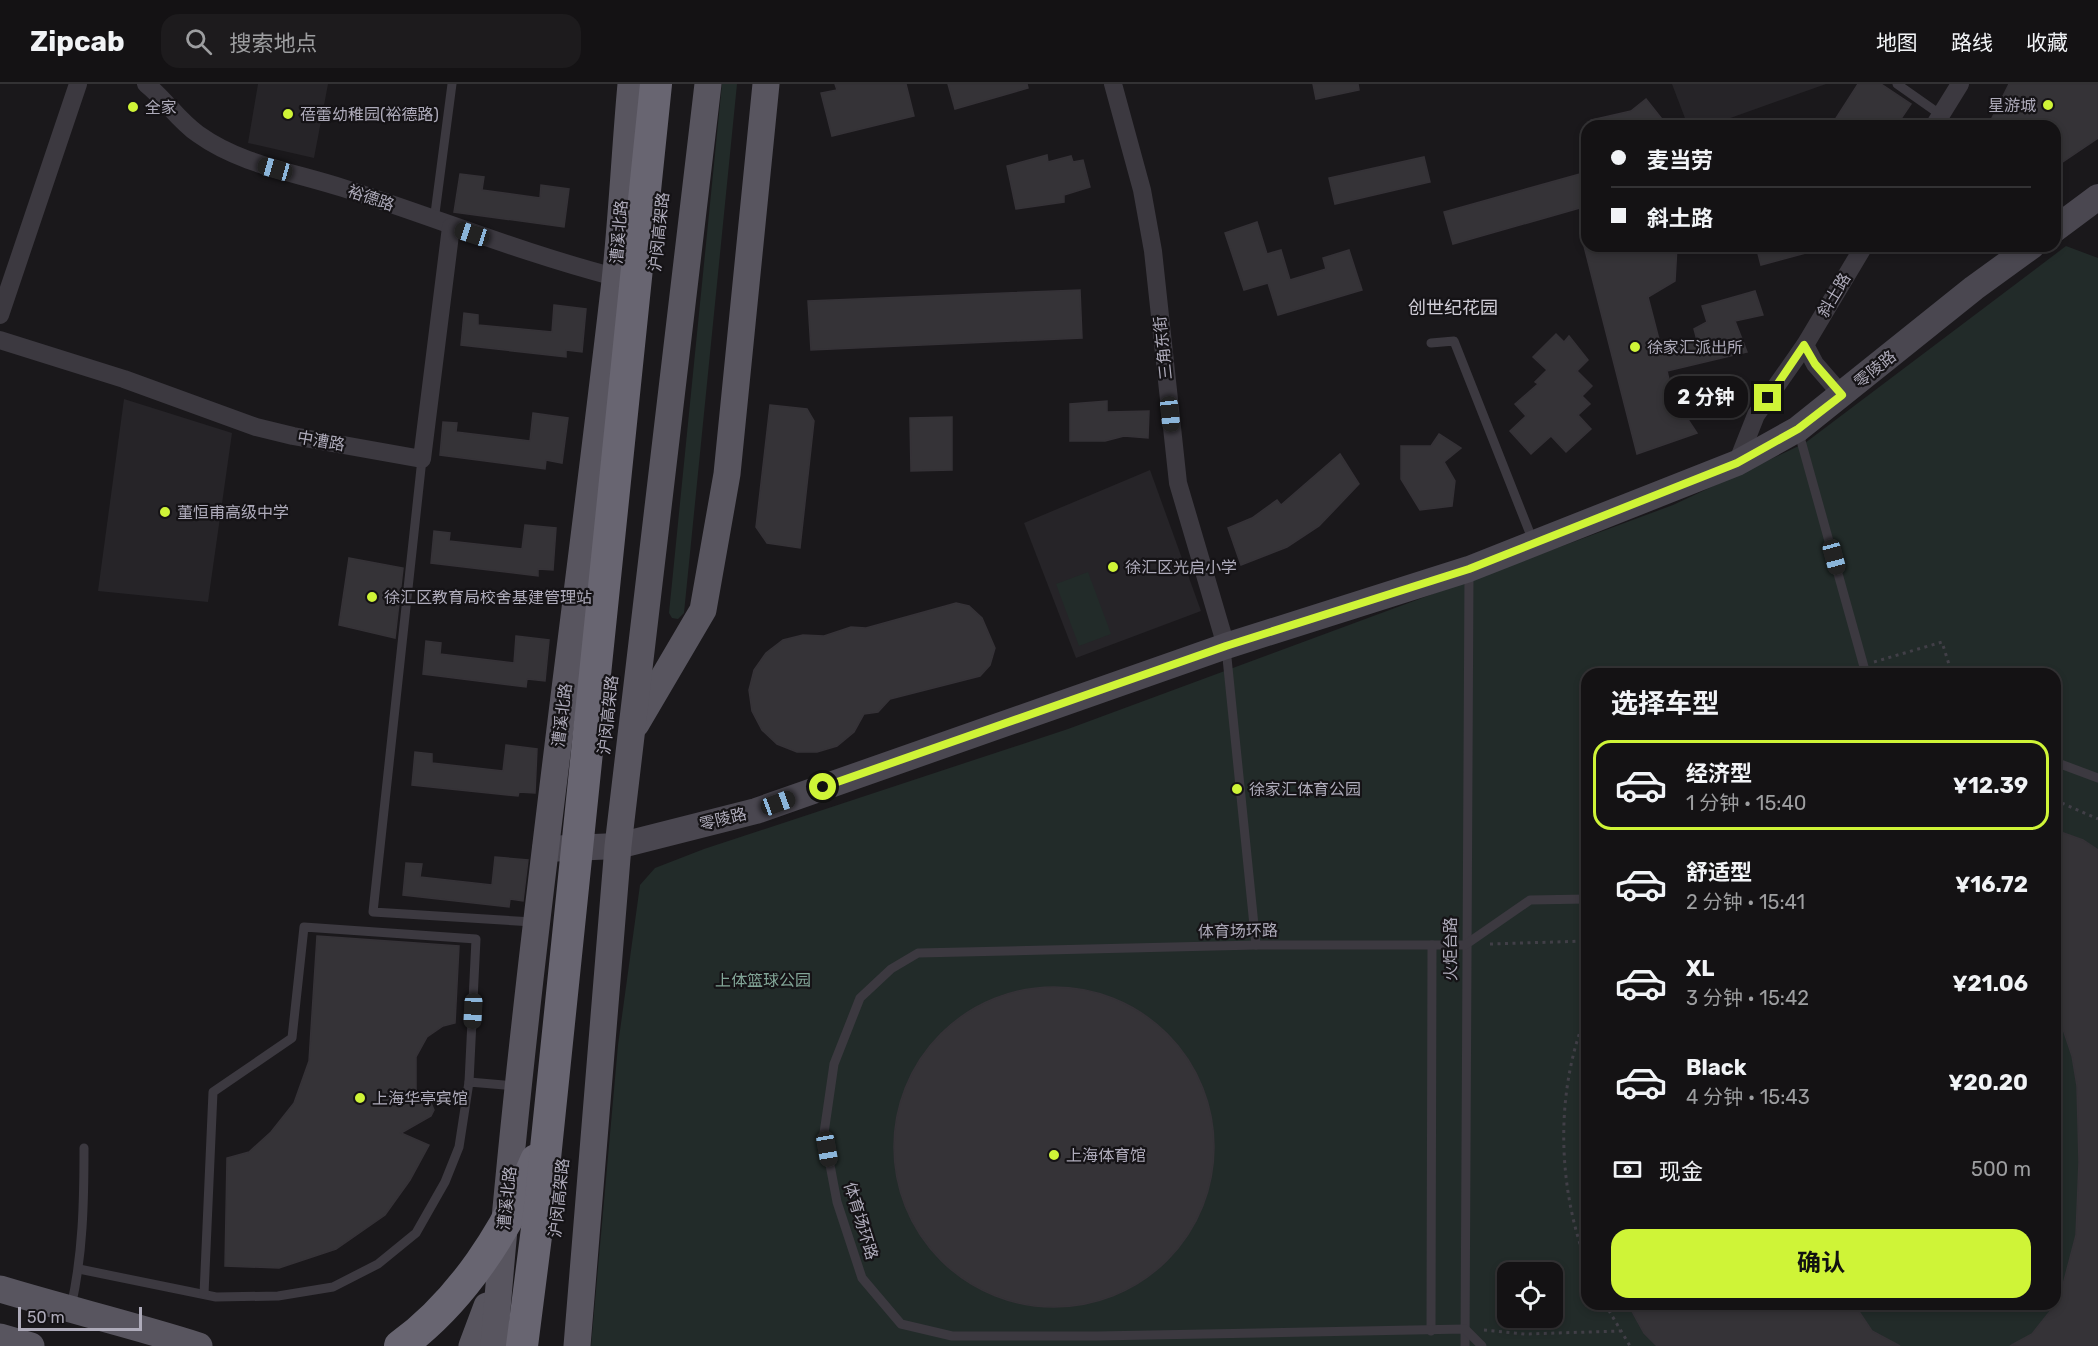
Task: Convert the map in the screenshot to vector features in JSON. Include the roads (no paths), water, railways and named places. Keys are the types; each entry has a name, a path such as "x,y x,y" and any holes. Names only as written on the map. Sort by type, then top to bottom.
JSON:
{"highway":[{"path":"522,1346 550,1110 656,84"},
{"name":"沪闵高架路","path":"543,1346 674,84"},
{"path":"400,1346 437,1314 459,1289 506,1222 536,1159 550,1110"}],"main road":[{"name":"漕溪北路","path":"494,1346 502,1238 536,922 615,277 631,84"},
{"path":"577,1346 618,846 708,84"},
{"path":"631,733 703,610 727,474 766,84"},
{"path":"472,1346 483,1322 502,1238"},
{"path":"0,1289 199,1346"},
{"path":"0,1337 31,1346"}],"street":[{"path":"0,315 78,84"},
{"name":"裕德路","path":"146,84 198,134 230,153 259,164 341,187 442,224 615,277"},
{"name":"三角东街","path":"1113,84 1142,190 1153,251 1178,483 1226,646"},
{"path":"1937,120 1960,84"},
{"path":"2061,225 2098,197"},
{"path":"422,459 442,224"},
{"name":"斜土路","path":"1737,463 1756,415 1804,345 1860,252"},
{"name":"零陵路","path":"545,849 618,846 756,811 1226,646 1469,569 1737,463 1798,429 1974,288 2024,252"},
{"name":"中漕路","path":"0,340 124,379 256,427 293,436 422,459"},
{"path":"1804,345 1815,364 1842,395"}],"lane":[{"path":"442,224 452,84"},
{"path":"1897,84 1937,120"},
{"path":"1431,343 1455,341 1534,543"},
{"path":"1798,429 1864,668"},
{"path":"422,459 373,912 536,922"},
{"name":"火炬台路","path":"1464,1346 1469,569"},
{"path":"1226,646 1256,945"},
{"path":"2061,764 2098,778"},
{"path":"1465,945 1530,900 1581,899"},
{"path":"79,1269 204,1294 278,1296 333,1287 378,1264 416,1233 445,1182 459,1147 469,1082 476,939 304,927 292,1038 213,1092 204,1294"},
{"name":"体育场环路","path":"1465,945 1256,945 918,952 891,969 860,998 834,1064 824,1133 837,1202 862,1278 901,1324 952,1336 1465,1329"},
{"path":"1431,1331 1432,945"},
{"path":"469,1082 518,1086"},
{"path":"70,1310 79,1269 84,1193 84,1148"},
{"path":"1465,1329 1482,1346"}],"place":[{"name":"星游城","path":"2048,105"},
{"name":"全家","path":"133,107"},
{"name":"蓓蕾幼稚园(裕德路)","path":"288,114"},
{"name":"徐家汇派出所","path":"1635,347"},
{"name":"董恒甫高级中学","path":"165,512"},
{"name":"徐汇区光启小学","path":"1113,567"},
{"name":"徐汇区教育局校舍基建管理站","path":"372,597"},
{"name":"徐家汇体育公园","path":"1237,789"},
{"name":"上海华亭宾馆","path":"360,1098"},
{"name":"上海体育馆","path":"1054,1155"}],"district":[{"name":"创世纪花园","path":"1453,308"}],"park label":[{"name":"上体篮球公园","path":"763,980"}]}
